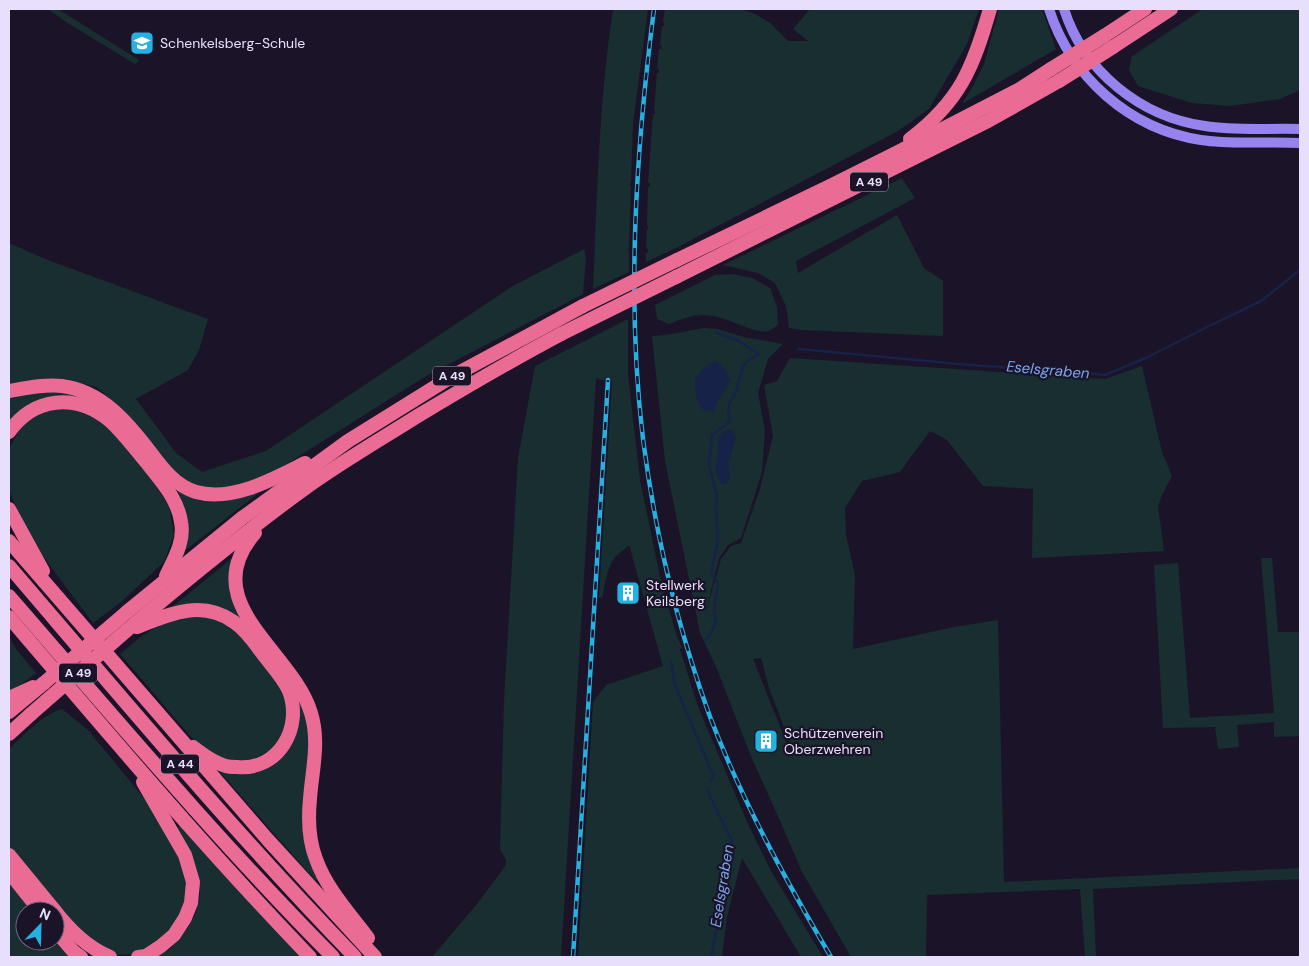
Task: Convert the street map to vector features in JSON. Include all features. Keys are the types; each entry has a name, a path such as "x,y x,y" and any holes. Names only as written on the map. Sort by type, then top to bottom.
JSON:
{"highway":[{"path":"876,162 920,131 952,99 972,65 990,9"},
{"name":"A 49","path":"10,734 225,549 351,457 528,351 972,130 1055,75 1104,36 1145,9"},
{"name":"A 49","path":"16,697 44,683 164,581 242,518 348,441 451,376 560,318 830,186 1020,89 1055,75 1113,47 1171,9"},
{"path":"9,391 31,387 61,386 78,389 96,398 116,412 136,433 169,476 183,487 197,492 226,494 255,486 348,441"},
{"path":"9,432 24,415 38,406 59,402 78,404 95,410 110,421 158,477 178,509 182,522 182,535 178,550 164,581"},
{"path":"282,506 245,544 238,559 235,573 237,597 250,622 298,685 311,712 316,740 310,800 310,830 316,860 325,878 344,906 382,957"},
{"path":"9,509 38,562 67,607"},
{"path":"9,541 268,840 375,957"},
{"name":"A 44","path":"9,566 254,848 356,957"},
{"name":"A 44","path":"9,596 191,806 333,957"},
{"path":"134,627 168,614 185,610 221,614 235,622 246,633 282,678 289,691 293,722 288,737 270,759 257,765 242,767 226,766 194,747 166,723"},
{"path":"9,616 127,756 277,923 310,957"},
{"path":"9,712 16,697"},
{"path":"127,756 185,855 193,882 191,903 185,918 174,935 146,956 138,957"},
{"path":"9,855 47,901"},
{"path":"9,872 32,901"},
{"path":"65,923 83,941 110,957"},
{"path":"65,941 81,957"}],"main road":[{"path":"1049,9 1068,50 1086,76 1113,102 1145,122 1173,134 1201,140 1216,142 1300,143"},
{"path":"1064,9 1080,44 1096,67 1128,96 1153,111 1179,121 1204,126 1300,129"}],"green space":[{"path":"48,9 58,9 139,60 135,64"},
{"path":"613,9 648,9 633,124 628,252 629,272 593,289 602,114"},
{"path":"665,9 740,9 755,14 769,22 788,41 808,41 793,29 810,9 979,9 967,44 929,109 898,131 646,262 646,253 648,253 646,248 648,187 650,186 650,183 648,183 653,114 655,114 657,73 659,73 659,69 657,69 659,49 662,46 660,45"},
{"path":"999,9 1042,9 1056,49 962,104 984,64"},
{"path":"1203,9 1300,9 1300,90 1280,99 1230,106 1192,103 1138,86 1129,70 1132,56"},
{"path":"902,178 915,198 796,261 798,273 897,215 924,268 943,281 943,336 789,328 786,306 775,283 758,273 723,265"},
{"path":"9,243 48,260 208,319 199,350 188,370 136,399 176,453 202,472 266,451 511,287 584,249 586,257 583,294 426,376 285,465 252,482 222,491 192,484 172,469 124,410 96,387 66,379 34,379 9,386"},
{"path":"732,274 752,278 770,288 777,307 778,325 768,331 761,331 720,318 703,315 685,318 669,324 657,319 655,305 715,275"},
{"path":"628,319 628,374 640,480 662,586 677,637 682,647 680,649 698,707 748,824 771,871 823,957 801,957 742,858 727,917 722,957 578,957 593,702 606,685 663,666 630,546 612,561 602,598 599,597 612,380 596,378 561,957 432,957 477,904 506,865 506,860 500,849 504,701 518,458 535,366"},
{"path":"704,328 717,329 744,337 783,344 768,359 758,393 765,430 762,472 741,538 728,545 719,558 705,615 721,559 731,546 741,543 759,492 773,436 764,385 777,381 790,358 1105,379 1142,366 1162,452 1172,476 1158,506 1164,551 1032,558 1033,489 983,486 947,440 930,431 900,472 862,481 845,508 846,535 855,575 853,649 954,627 998,620 1004,882 1300,868 1300,879 1093,889 1096,957 1085,957 1080,889 927,895 926,957 851,957 801,870 750,754 717,669 700,633 665,461 652,336","holes":["761,658 769,688 792,748 793,759 753,659"]},
{"path":"31,390 77,394 100,405 68,397 9,423 9,395"},
{"path":"60,407 90,413 109,426 139,461 169,506 174,535 164,562 121,602 93,623 42,555 20,519 9,489 9,449 21,427 41,412"},
{"path":"171,487 219,501 234,499 265,488 182,553"},
{"path":"236,555 232,570 257,637 235,618 166,612"},
{"path":"1261,558 1272,558 1278,632 1300,632 1300,736 1274,737 1274,722 1237,725 1239,747 1218,749 1215,727 1163,728 1154,565 1178,563 1190,718 1274,713"},
{"path":"201,614 226,622 241,633 280,688 287,707 287,717 279,738 273,747 264,754 254,758 232,760 210,753 190,736 120,654 142,636 167,620"},
{"path":"9,637 16,649 36,673 9,694"},
{"path":"293,690 306,715 310,738 310,760 321,882 314,879 213,764 277,761"},
{"path":"62,709 88,730 153,809 181,857 188,892 175,926 149,949 132,954 114,955 71,926 65,918 65,901 51,901 9,847 9,749 41,720"},
{"path":"180,825 301,957 153,957 169,950 183,934 195,915 200,894 196,869 185,842 177,829"},
{"path":"9,879 26,901 15,901 15,951 65,951 70,957 9,957"}],"water":[{"path":"715,361 722,366 731,379 714,412 703,410 696,399 695,379 704,368"},
{"path":"732,429 736,437 728,465 730,475 728,483 722,485 715,472 718,438 724,431"}],"waterway":[{"name":"Eselsgraben","path":"799,349 1105,375 1148,357 1261,301 1300,270"},
{"name":"Eselsgraben","path":"705,640 710,635 716,622 714,611 718,584 711,572 718,542 717,496 709,465 712,435 728,423 730,418 728,410 730,402 736,392 743,366 759,354 737,340 716,333"},
{"name":"Eselsgraben","path":"671,661 675,685 713,775 711,781"},
{"name":"Eselsgraben","path":"707,790 732,841 727,878 711,957"}],"railway":[{"path":"654,9 642,115 635,224 634,278 638,386 643,439 654,509 677,613 709,714 735,777 765,838 831,957"},
{"path":"573,957 608,380"}],"place":[{"name":"Schenkelsberg-Schule","path":"142,43"},
{"name":"Stellwerk Keilsberg","path":"628,593"},
{"name":"Schützenverein Oberzwehren","path":"766,741"}]}
